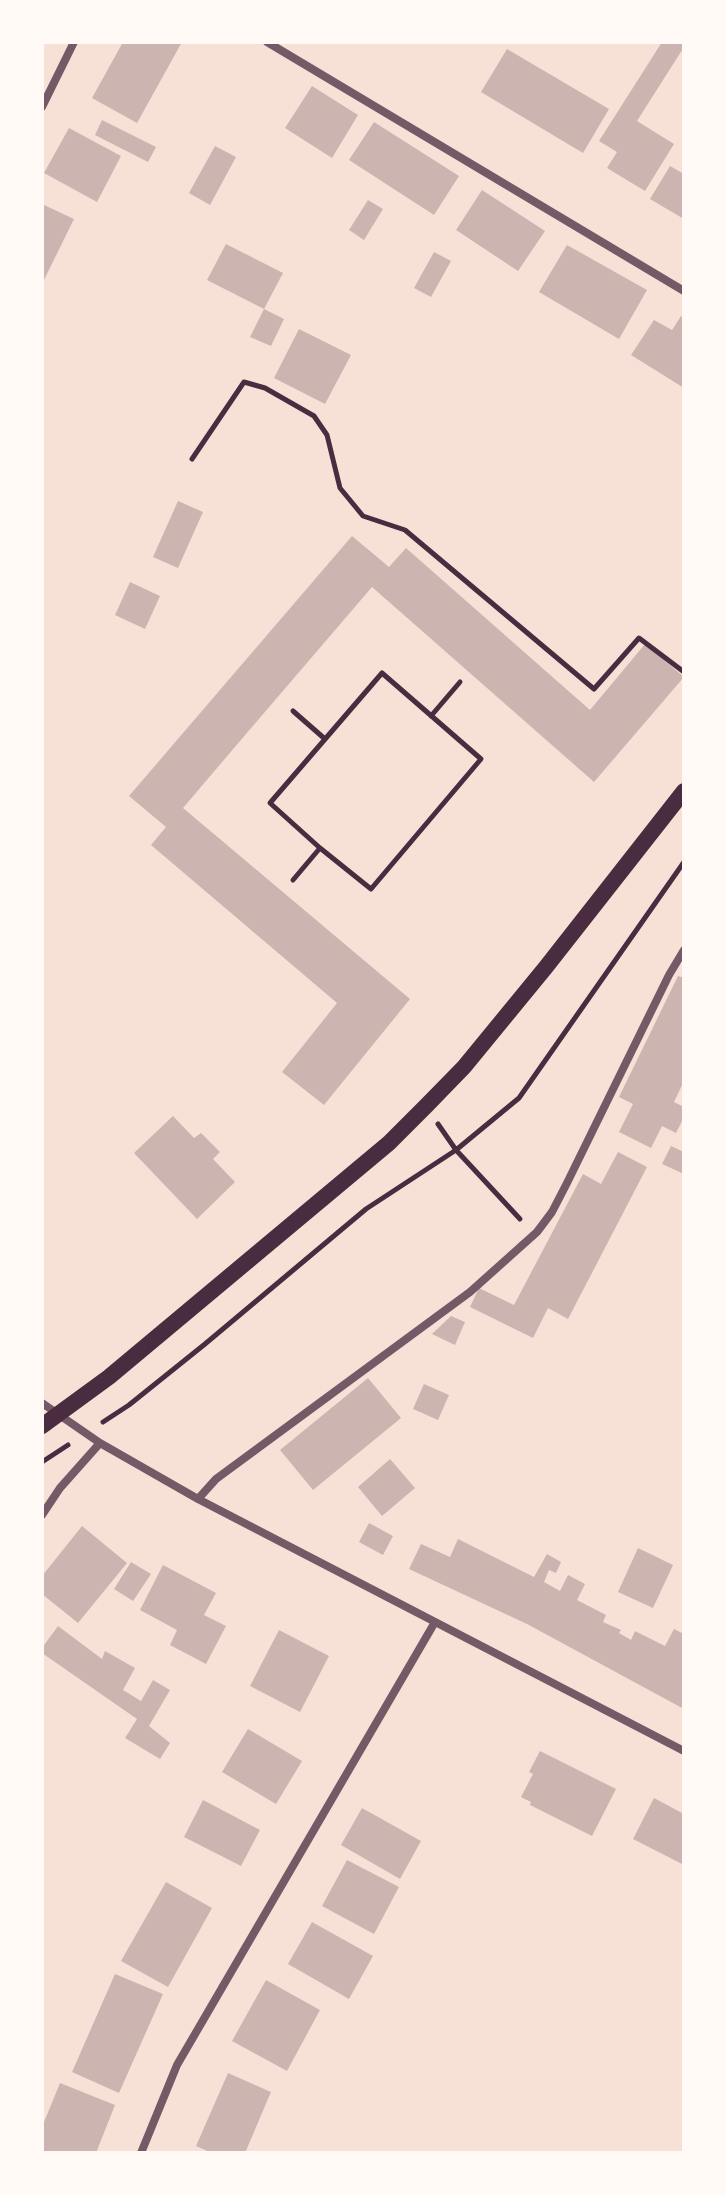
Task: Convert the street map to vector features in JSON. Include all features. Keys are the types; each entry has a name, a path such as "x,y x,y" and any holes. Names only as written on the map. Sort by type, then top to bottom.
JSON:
{"main road":[{"path":"42,1426 109,1377 389,1143 464,1067 684,791"}],"street":[{"path":"42,107 74,42"},
{"path":"267,42 684,291"},
{"path":"198,1499 216,1479 470,1292 537,1232 552,1212 684,950"},
{"path":"42,1403 85,1434 198,1499 684,1751"},
{"path":"42,1515 60,1488 100,1443"},
{"path":"141,2153 177,2065 435,1622"}],"path":[{"path":"192,459 244,382 265,388 314,416 327,435 340,488 363,516 405,530 594,689 639,638 684,672"},
{"path":"382,673 481,759 371,889 270,803 325,739 382,673"},
{"path":"431,716 460,682"},
{"path":"293,711 325,739"},
{"path":"293,880 320,848"},
{"path":"42,1462 129,1405 366,1209 456,1150 519,1098 684,862"},
{"path":"426,1106 456,1150 519,1218 537,1232"}],"building":[{"path":"123,42 182,42 137,123 92,98"},
{"path":"662,42 684,42 684,47 637,121 674,144 645,191 607,168 617,152 599,141"},
{"path":"507,49 609,109 583,153 481,92"},
{"path":"312,86 358,115 332,158 285,128"},
{"path":"102,120 156,147 148,162 95,135"},
{"path":"374,122 459,176 434,215 349,160"},
{"path":"69,128 121,156 97,202 44,173"},
{"path":"215,146 236,157 210,205 189,193"},
{"path":"670,166 684,174 684,219 650,199"},
{"path":"482,190 545,231 518,271 456,230"},
{"path":"368,200 383,209 364,240 349,230"},
{"path":"42,204 74,219 42,284"},
{"path":"226,244 283,273 264,309 207,280"},
{"path":"567,245 647,290 619,339 539,292"},
{"path":"434,252 451,261 431,297 414,288"},
{"path":"264,309 284,319 271,346 250,337"},
{"path":"681,316 684,318 684,388 631,355 654,320 672,330"},
{"path":"299,329 351,355 325,404 274,378"},
{"path":"178,501 203,512 178,568 153,557"},
{"path":"352,536 389,567 406,548 590,710 645,644 684,677 594,782 372,587 183,808 410,999 324,1105 282,1072 337,1003 151,845 166,827 129,796"},
{"path":"130,582 160,596 145,629 115,615"},
{"path":"678,976 684,978 684,1081 674,1102 684,1107 684,1117 676,1133 662,1126 651,1148 619,1132 633,1104 619,1097"},
{"path":"173,1116 194,1138 201,1133 220,1152 213,1159 235,1182 197,1219 134,1153"},
{"path":"671,1146 684,1152 684,1174 662,1164"},
{"path":"618,1152 647,1167 568,1319 548,1308 533,1338 470,1307 479,1288 514,1305 583,1174 601,1184"},
{"path":"451,1316 465,1322 455,1345 432,1334"},
{"path":"368,1378 401,1418 313,1490 280,1450"},
{"path":"424,1384 449,1395 438,1420 413,1409"},
{"path":"390,1459 415,1488 382,1516 358,1487"},
{"path":"369,1523 393,1536 383,1555 359,1542"},
{"path":"82,1526 127,1563 78,1623 42,1594 42,1576"},
{"path":"458,1539 534,1577 547,1554 561,1562 556,1573 549,1570 544,1582 560,1591 568,1575 585,1584 577,1600 606,1615 603,1622 621,1630 619,1633 631,1640 635,1631 665,1646 674,1629 684,1634 684,1709 527,1624 409,1569 421,1544 450,1557"},
{"path":"638,1548 673,1565 653,1608 618,1592"},
{"path":"131,1562 151,1574 133,1601 114,1589"},
{"path":"163,1565 216,1593 204,1615 226,1626 206,1664 170,1645 177,1630 140,1610"},
{"path":"58,1626 102,1659 105,1651 135,1668 123,1690 141,1701 153,1680 170,1690 149,1726 170,1743 160,1759 125,1738 137,1719 42,1653 42,1648"},
{"path":"279,1630 329,1656 300,1712 250,1686"},
{"path":"248,1729 302,1761 276,1804 222,1772"},
{"path":"540,1751 616,1789 592,1836 530,1805 531,1802 521,1797"},
{"path":"654,1798 684,1814 684,1865 633,1839"},
{"path":"203,1800 260,1830 241,1866 184,1837"},
{"path":"362,1808 421,1841 400,1879 341,1845"},
{"path":"347,1860 399,1887 374,1934 322,1906"},
{"path":"166,1882 212,1908 168,1987 121,1961"},
{"path":"312,1922 373,1956 349,1999 288,1964"},
{"path":"115,1974 163,1994 119,2093 72,2072"},
{"path":"266,1980 320,2010 287,2071 232,2041"},
{"path":"228,2073 271,2092 245,2153 212,2153 196,2146"},
{"path":"60,2083 115,2105 96,2153 42,2153 42,2127"}]}
